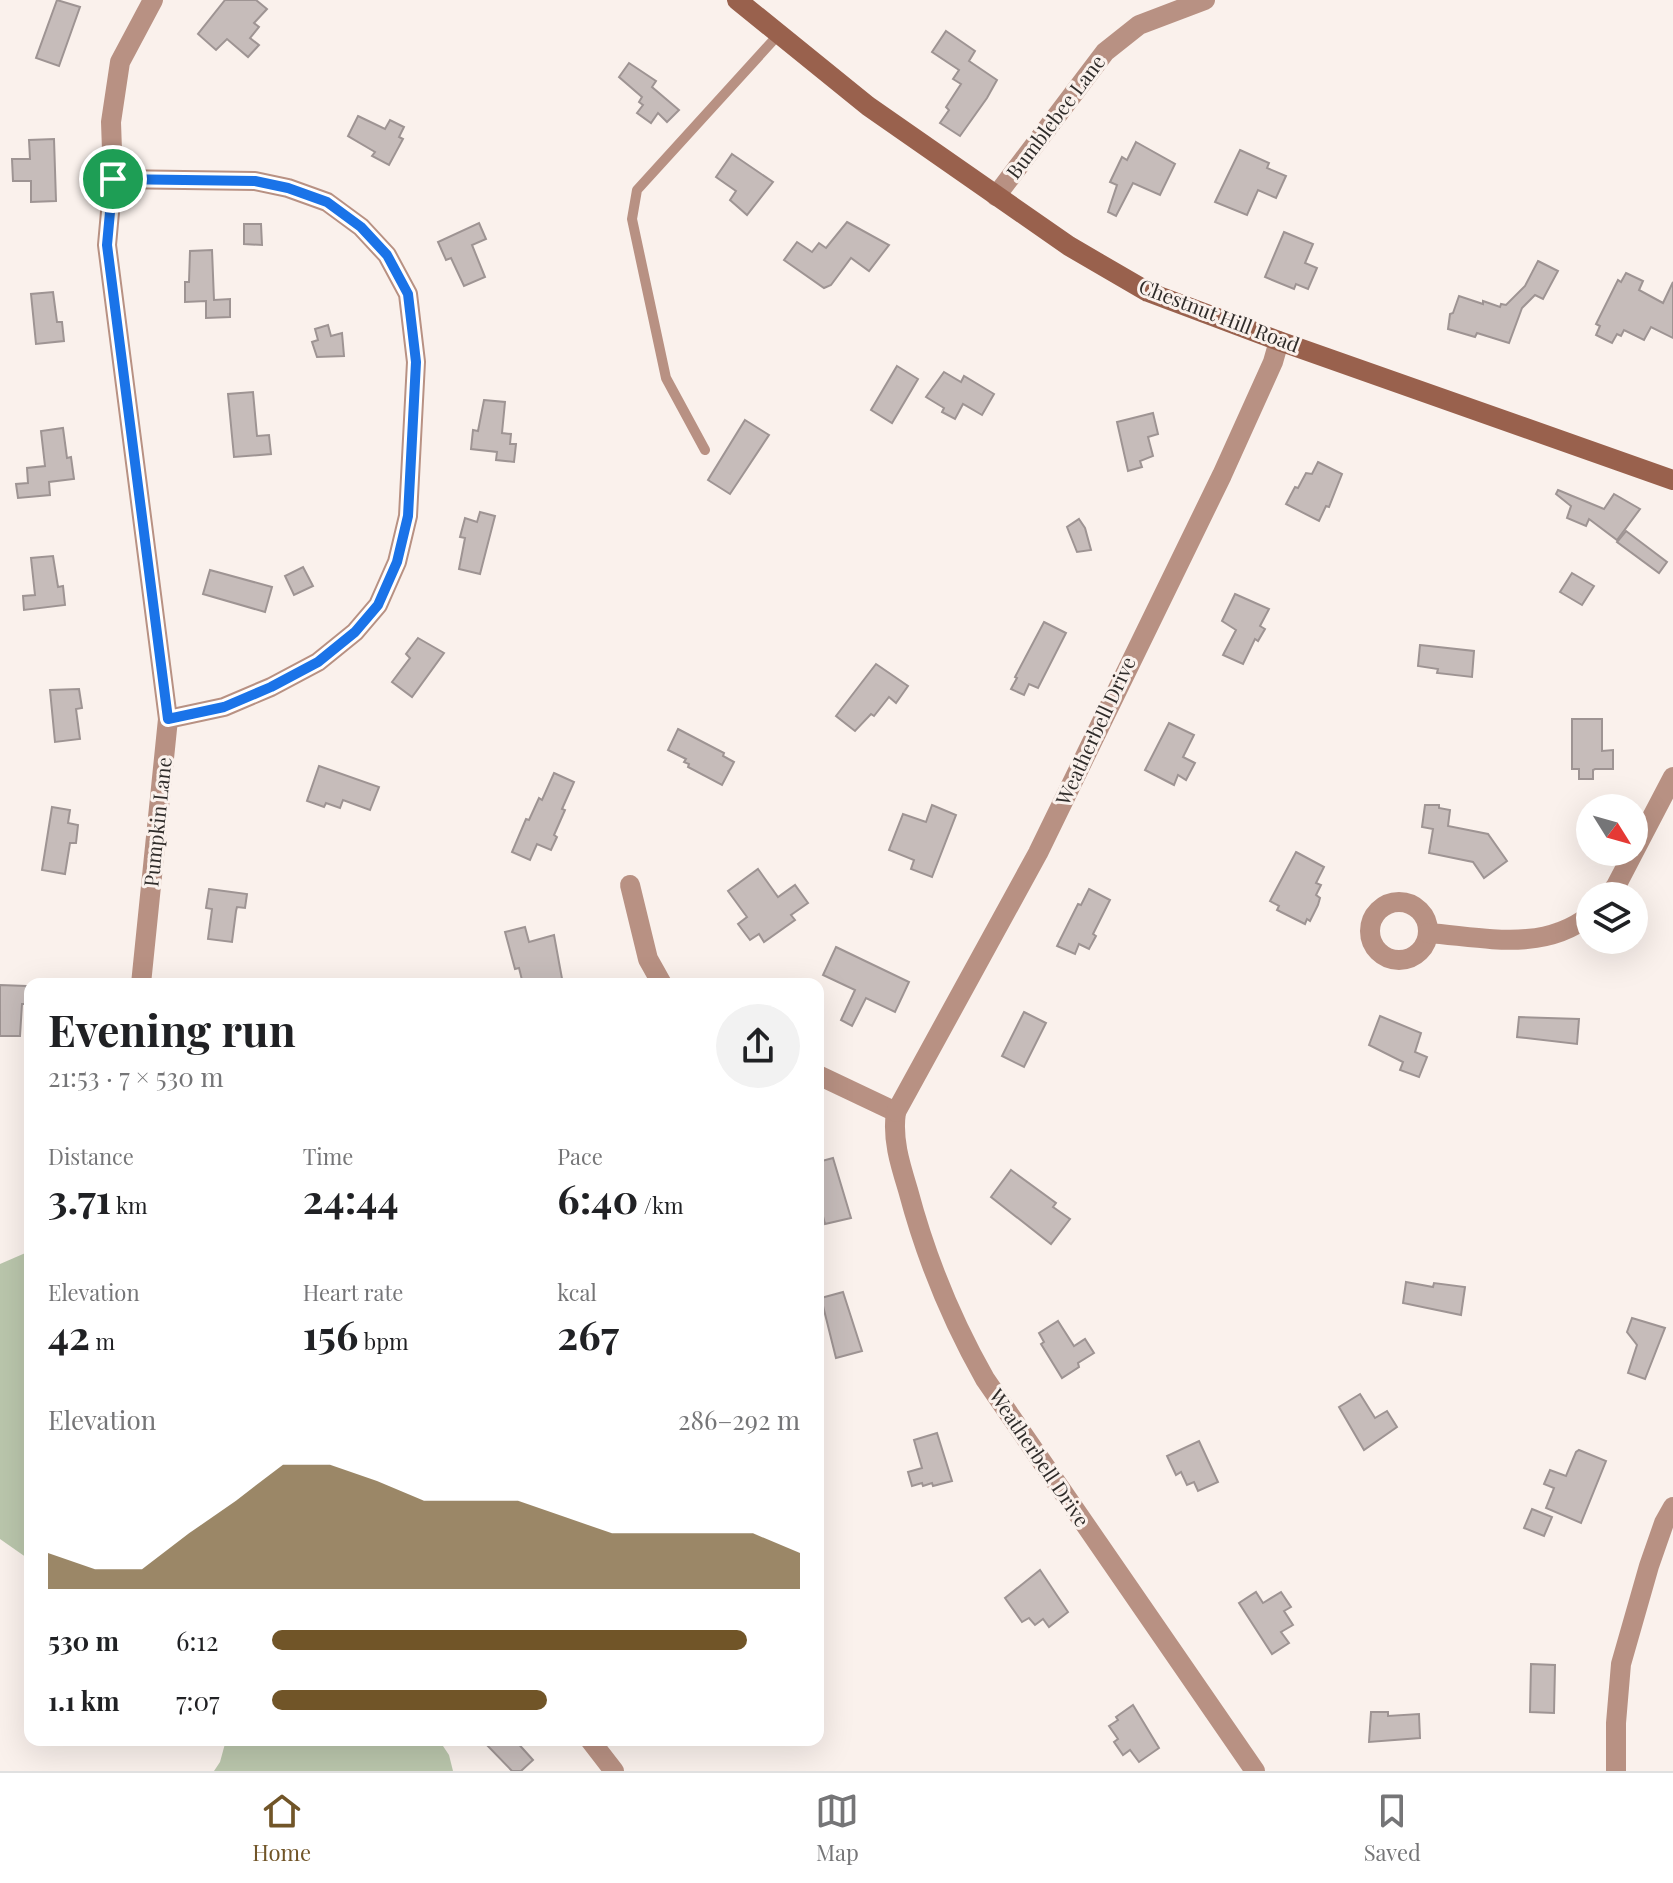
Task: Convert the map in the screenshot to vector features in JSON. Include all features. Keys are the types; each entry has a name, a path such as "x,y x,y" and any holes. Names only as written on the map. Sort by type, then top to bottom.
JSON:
{"main road":[{"name":"Chestnut Hill Road","path":"737,0 868,106 1088,259 1148,292 1673,480"}],"street":[{"name":"Pumpkin Lane","path":"142,978 168,719 107,245 113,179 111,122 120,62 153,0"},
{"name":"Bumblebee Lane","path":"996,196 1105,52 1139,25 1205,0"},
{"path":"113,179 255,181 288,188 327,202 361,227 387,255 408,294 416,362 408,516 397,562 378,605 355,632 318,662 224,707 168,719"},
{"name":"Weatherbell Drive","path":"1255,1771 985,1379 956,1329 922,1244 893,1133 896,1112 1038,853 1222,475 1273,362 1279,341"},
{"path":"1617,882 1673,777"},
{"path":"630,885 648,959 659,978"},
{"path":"1428,933 1506,941 1535,940 1561,933 1576,924"},
{"path":"824,1078 896,1112"},
{"path":"1616,1771 1621,1664 1649,1566 1673,1507"},
{"path":"595,1746 614,1771"}],"lane":[{"path":"705,450 666,378 632,219 637,190 779,34"}],"green space":[{"path":"24,1254 24,1556 0,1539 0,1264"},
{"path":"224,1746 443,1746 453,1771 214,1771"}],"building":[{"path":"57,0 80,7 59,66 36,58"},
{"path":"225,0 256,0 267,9 254,23 259,27 250,38 259,45 248,57 227,39 216,50 198,34"},
{"path":"946,31 975,51 969,61 997,80 960,136 940,123 961,84 953,79 959,70 932,52"},
{"path":"629,63 656,81 652,87 679,110 667,122 658,113 651,123 637,113 643,105 639,102 642,97 619,77"},
{"path":"358,116 385,129 390,120 404,127 399,137 403,139 389,165 372,156 375,152 348,136"},
{"path":"54,139 56,201 31,202 31,181 13,181 12,159 30,159 29,140"},
{"path":"1136,142 1175,164 1160,195 1133,183 1116,216 1108,212 1117,185 1110,182 1122,157 1127,160"},
{"path":"1240,150 1269,163 1267,168 1286,176 1276,198 1258,190 1247,215 1215,202"},
{"path":"732,154 773,182 747,215 730,200 736,191 716,177"},
{"path":"847,222 889,245 869,271 851,258 831,285 824,288 784,260 797,242 812,252 819,243 826,248"},
{"path":"479,223 486,239 472,245 485,277 464,286 451,258 446,260 438,242"},
{"path":"244,224 261,224 262,245 244,244"},
{"path":"1284,232 1313,244 1305,263 1317,268 1308,289 1296,284 1294,289 1265,277"},
{"path":"212,250 214,300 230,299 230,317 206,318 206,301 185,302 190,251"},
{"path":"1538,261 1558,271 1543,299 1535,295 1522,308 1509,343 1477,333 1475,337 1448,329 1450,314 1459,296 1483,304 1483,301 1500,307 1501,304 1506,305 1525,286"},
{"path":"1626,273 1643,281 1639,290 1663,303 1673,282 1673,338 1651,327 1644,340 1624,330 1621,336 1617,334 1612,343 1596,335 1600,326 1596,324 1618,280 1621,282"},
{"path":"53,292 57,322 62,322 64,341 36,344 31,294"},
{"path":"328,325 331,336 342,333 344,356 317,357 312,342 318,340 315,329"},
{"path":"897,366 918,379 892,423 871,410"},
{"path":"944,372 961,382 964,376 994,394 982,415 963,404 955,419 926,397"},
{"path":"253,392 257,436 269,435 271,454 234,457 228,394"},
{"path":"484,400 505,402 502,433 511,434 510,444 516,444 514,462 496,460 497,452 471,449 473,430 478,431"},
{"path":"1153,413 1158,434 1148,437 1153,456 1140,461 1142,467 1128,471 1117,422"},
{"path":"745,420 769,435 730,494 708,480"},
{"path":"63,428 67,458 71,457 74,479 49,482 50,495 18,498 16,484 28,483 27,468 45,466 41,431"},
{"path":"1318,462 1342,474 1329,507 1326,506 1319,521 1286,504 1295,487 1298,488 1306,473 1312,474"},
{"path":"1558,490 1604,509 1614,494 1640,509 1617,540 1589,519 1586,526 1567,518 1571,506 1556,494"},
{"path":"480,512 495,516 480,574 459,569 465,538 460,537 465,518 477,522"},
{"path":"1079,519 1091,550 1077,552 1067,527"},
{"path":"1626,531 1667,562 1659,573 1617,542"},
{"path":"53,556 58,587 63,586 65,605 24,610 23,596 35,595 31,558"},
{"path":"303,567 313,586 294,595 285,576"},
{"path":"210,570 272,587 265,612 203,594"},
{"path":"1572,573 1594,586 1582,605 1560,592"},
{"path":"1235,594 1269,609 1260,626 1265,629 1258,641 1255,639 1243,664 1223,655 1236,630 1222,621"},
{"path":"1044,622 1066,633 1038,688 1029,684 1024,695 1011,689"},
{"path":"418,638 444,653 412,697 392,682 410,658 406,654"},
{"path":"1420,645 1474,651 1472,677 1437,673 1438,669 1418,666"},
{"path":"876,664 908,686 896,703 889,697 874,716 871,714 855,731 836,716"},
{"path":"79,689 82,708 76,709 80,739 55,742 50,690"},
{"path":"1572,719 1602,719 1602,751 1613,750 1613,769 1595,769 1593,779 1579,779 1579,769 1572,769"},
{"path":"1169,723 1194,735 1183,757 1195,763 1186,780 1178,775 1174,785 1145,770"},
{"path":"678,729 724,753 723,756 734,762 722,785 688,767 689,764 684,762 686,759 668,750"},
{"path":"319,766 379,787 370,810 343,800 340,808 307,801"},
{"path":"554,773 574,782 562,809 565,810 551,850 537,844 530,860 512,852 526,819 529,820 539,798 542,800"},
{"path":"932,805 956,815 932,877 911,869 914,860 889,850 903,814 926,822"},
{"path":"1425,805 1439,805 1439,808 1450,810 1448,826 1488,834 1507,861 1484,878 1473,862 1429,853 1433,829 1422,827"},
{"path":"52,807 70,810 68,823 78,825 76,843 70,843 65,874 42,870"},
{"path":"1296,852 1324,867 1316,883 1321,885 1316,895 1320,898 1318,905 1310,921 1307,919 1305,924 1277,910 1279,906 1270,901"},
{"path":"758,869 778,897 795,885 808,903 791,915 795,920 764,942 759,934 750,940 738,924 747,917 728,891"},
{"path":"209,889 247,894 245,908 237,907 232,942 208,939 212,909 206,908"},
{"path":"1089,889 1110,900 1089,949 1079,944 1075,954 1057,946"},
{"path":"525,927 529,942 554,935 562,978 522,978 519,968 515,969 505,932"},
{"path":"836,947 909,982 895,1012 866,998 852,1026 841,1020 855,990 823,975"},
{"path":"0,985 24,986 20,1036 0,1036"},
{"path":"1024,1012 1046,1023 1024,1067 1002,1056"},
{"path":"1380,1016 1421,1033 1415,1052 1427,1057 1419,1077 1400,1070 1403,1062 1369,1045"},
{"path":"1519,1017 1579,1019 1577,1044 1517,1037"},
{"path":"833,1158 851,1218 825,1224 824,1160"},
{"path":"1011,1170 1056,1203 1053,1207 1070,1219 1051,1244 991,1197"},
{"path":"1406,1282 1433,1287 1434,1283 1465,1287 1461,1315 1403,1303"},
{"path":"843,1292 862,1351 836,1358 824,1310 824,1297"},
{"path":"1632,1318 1665,1328 1645,1379 1628,1373 1637,1345 1627,1332"},
{"path":"1058,1321 1074,1346 1085,1339 1094,1353 1062,1378 1041,1344 1044,1342 1039,1333"},
{"path":"1360,1394 1375,1418 1387,1411 1397,1427 1364,1450 1339,1407"},
{"path":"937,1433 952,1481 933,1486 932,1483 923,1486 922,1483 912,1486 908,1472 922,1468 914,1440"},
{"path":"1199,1441 1218,1482 1198,1491 1194,1482 1187,1485 1181,1472 1176,1475 1167,1456"},
{"path":"1579,1450 1606,1461 1581,1523 1546,1508 1554,1488 1544,1484 1550,1470 1566,1476"},
{"path":"1532,1509 1552,1517 1544,1536 1524,1528"},
{"path":"1040,1570 1068,1612 1049,1627 1043,1619 1035,1625 1029,1618 1022,1622 1005,1598"},
{"path":"1256,1592 1263,1603 1281,1592 1291,1607 1284,1611 1293,1625 1281,1632 1289,1643 1272,1654 1239,1603"},
{"path":"1531,1664 1555,1665 1554,1713 1530,1712"},
{"path":"1133,1705 1159,1748 1139,1762 1130,1750 1123,1755 1114,1742 1118,1739 1109,1726"},
{"path":"1371,1712 1388,1712 1388,1716 1419,1714 1420,1738 1369,1742"},
{"path":"488,1746 520,1746 533,1760 521,1771 512,1771"}],"route":[{"path":"113,179 255,181 288,188 327,202 361,227 387,255 408,294 416,362 408,516 397,562 378,605 355,632 318,662 224,707 168,719 107,245 113,179"}]}
